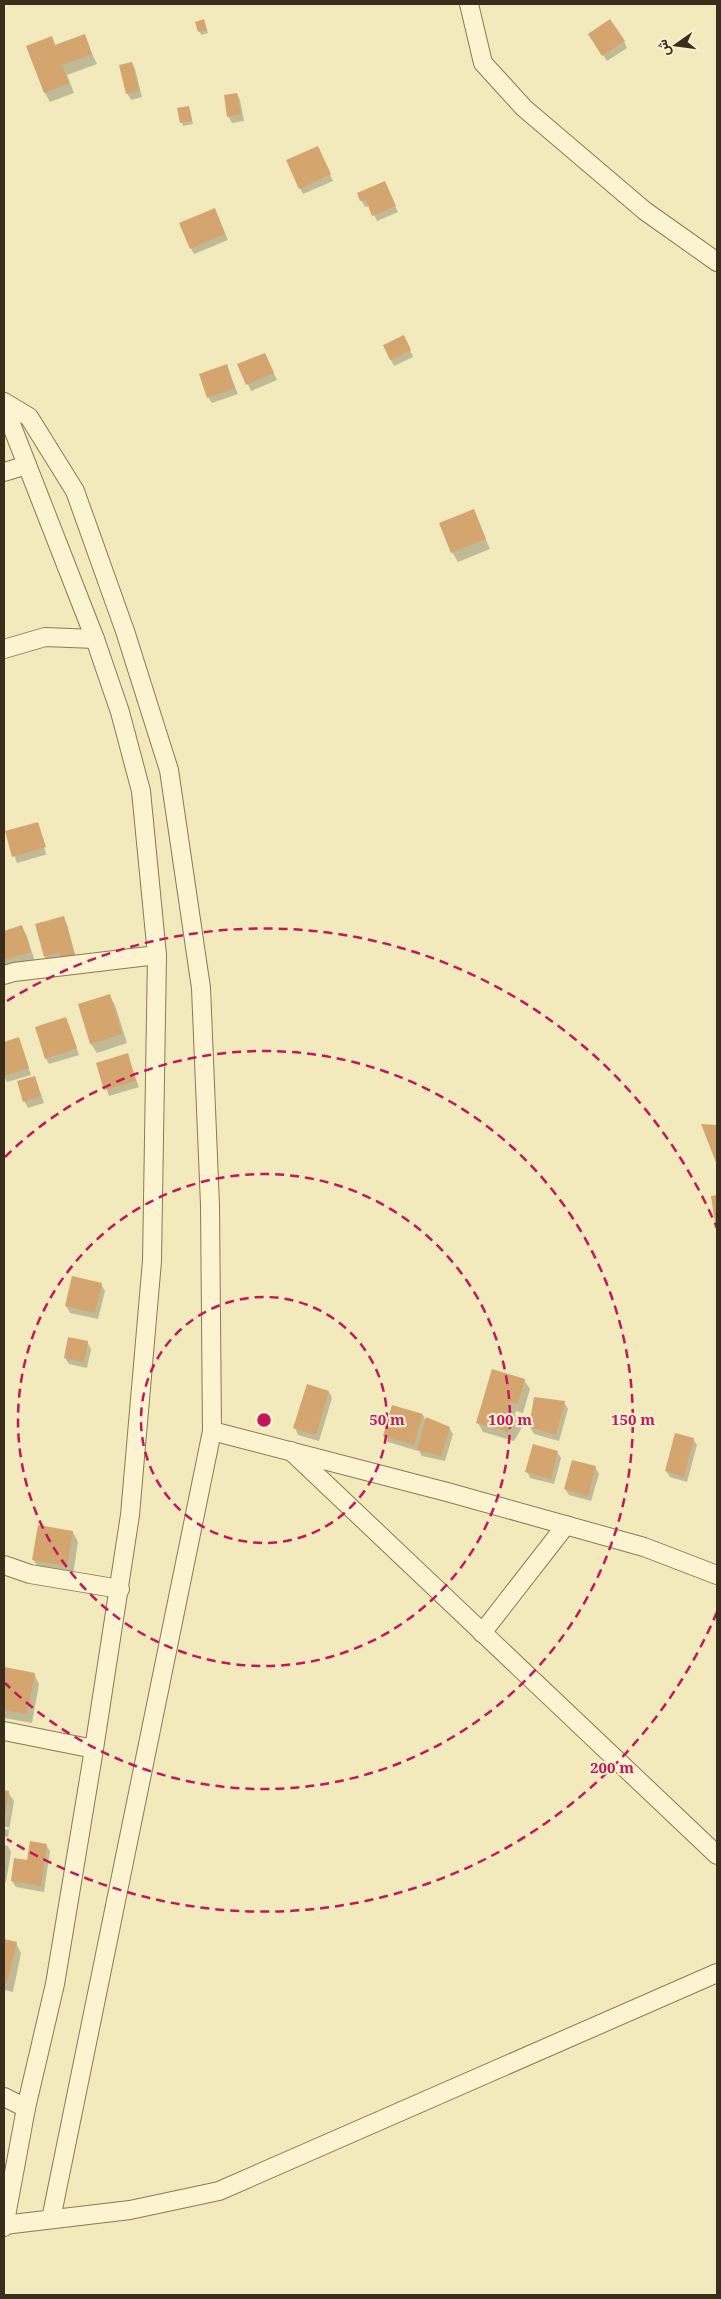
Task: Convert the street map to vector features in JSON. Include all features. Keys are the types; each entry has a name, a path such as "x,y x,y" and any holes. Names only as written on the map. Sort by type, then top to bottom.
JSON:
{"street":[{"path":"469,4 483,63 524,108 645,211 717,262"},
{"path":"4,402 29,417 75,492 125,631 169,770 201,988 210,1205 212,1431 51,2219"},
{"path":"4,406 95,639 120,712 142,791 157,955 152,1261 130,1515 120,1589 55,1984 26,2108 4,2226 130,2210 219,2191 717,1973"},
{"path":"4,472 27,465"},
{"path":"4,649 45,637 95,639"},
{"path":"4,975 14,972 157,955"},
{"path":"212,1431 447,1492 644,1547 717,1575"},
{"path":"291,1451 717,1855"},
{"path":"482,1632 566,1525"},
{"path":"4,1565 30,1574 120,1589"},
{"path":"4,1731 94,1748"},
{"path":"4,2097 26,2108"}],"building":[{"path":"204,19 207,30 198,32 195,22"},
{"path":"610,19 625,41 602,56 588,34"},
{"path":"85,34 92,54 62,65 69,83 44,93 26,46 52,36 55,45"},
{"path":"132,62 139,91 126,94 119,65"},
{"path":"237,93 241,114 227,117 224,95"},
{"path":"189,106 192,121 180,123 177,108"},
{"path":"318,146 331,174 299,189 286,160"},
{"path":"385,181 396,206 372,216 366,200 360,201 357,193"},
{"path":"215,208 225,234 190,249 179,223"},
{"path":"404,335 411,350 390,360 383,345"},
{"path":"265,353 274,373 246,385 237,364"},
{"path":"227,364 235,388 207,398 199,374"},
{"path":"474,509 486,539 451,553 439,523"},
{"path":"38,822 46,847 12,857 5,831"},
{"path":"64,916 76,959 62,963 59,953 44,957 35,924"},
{"path":"22,925 31,952 4,960 4,931"},
{"path":"110,994 122,1034 90,1044 78,1004"},
{"path":"66,1017 77,1048 45,1059 35,1027"},
{"path":"19,1037 29,1068 4,1076 4,1042"},
{"path":"128,1053 136,1081 104,1090 96,1063"},
{"path":"35,1076 41,1096 23,1102 17,1081"},
{"path":"701,1124 717,1125 717,1165"},
{"path":"717,1195 717,1229 716,1229 711,1196"},
{"path":"72,1276 102,1283 95,1313 65,1306"},
{"path":"68,1337 88,1341 84,1362 64,1358"},
{"path":"492,1369 525,1379 518,1404 510,1402 507,1412 518,1416 508,1432 476,1423"},
{"path":"307,1384 329,1391 316,1435 293,1428"},
{"path":"534,1397 565,1401 556,1435 529,1427"},
{"path":"392,1405 423,1414 414,1445 383,1436"},
{"path":"426,1417 450,1427 441,1456 417,1450"},
{"path":"675,1433 694,1438 684,1477 665,1471"},
{"path":"533,1444 558,1451 551,1479 525,1472"},
{"path":"572,1460 596,1466 588,1496 564,1489"},
{"path":"38,1525 73,1531 67,1566 32,1560"},
{"path":"4,1667 35,1673 27,1714 4,1710"},
{"path":"4,1790 9,1791 5,1816 4,1816"},
{"path":"30,1841 47,1844 41,1886 11,1881 14,1858 27,1860"},
{"path":"4,1939 17,1942 7,1983 4,1982"}]}
